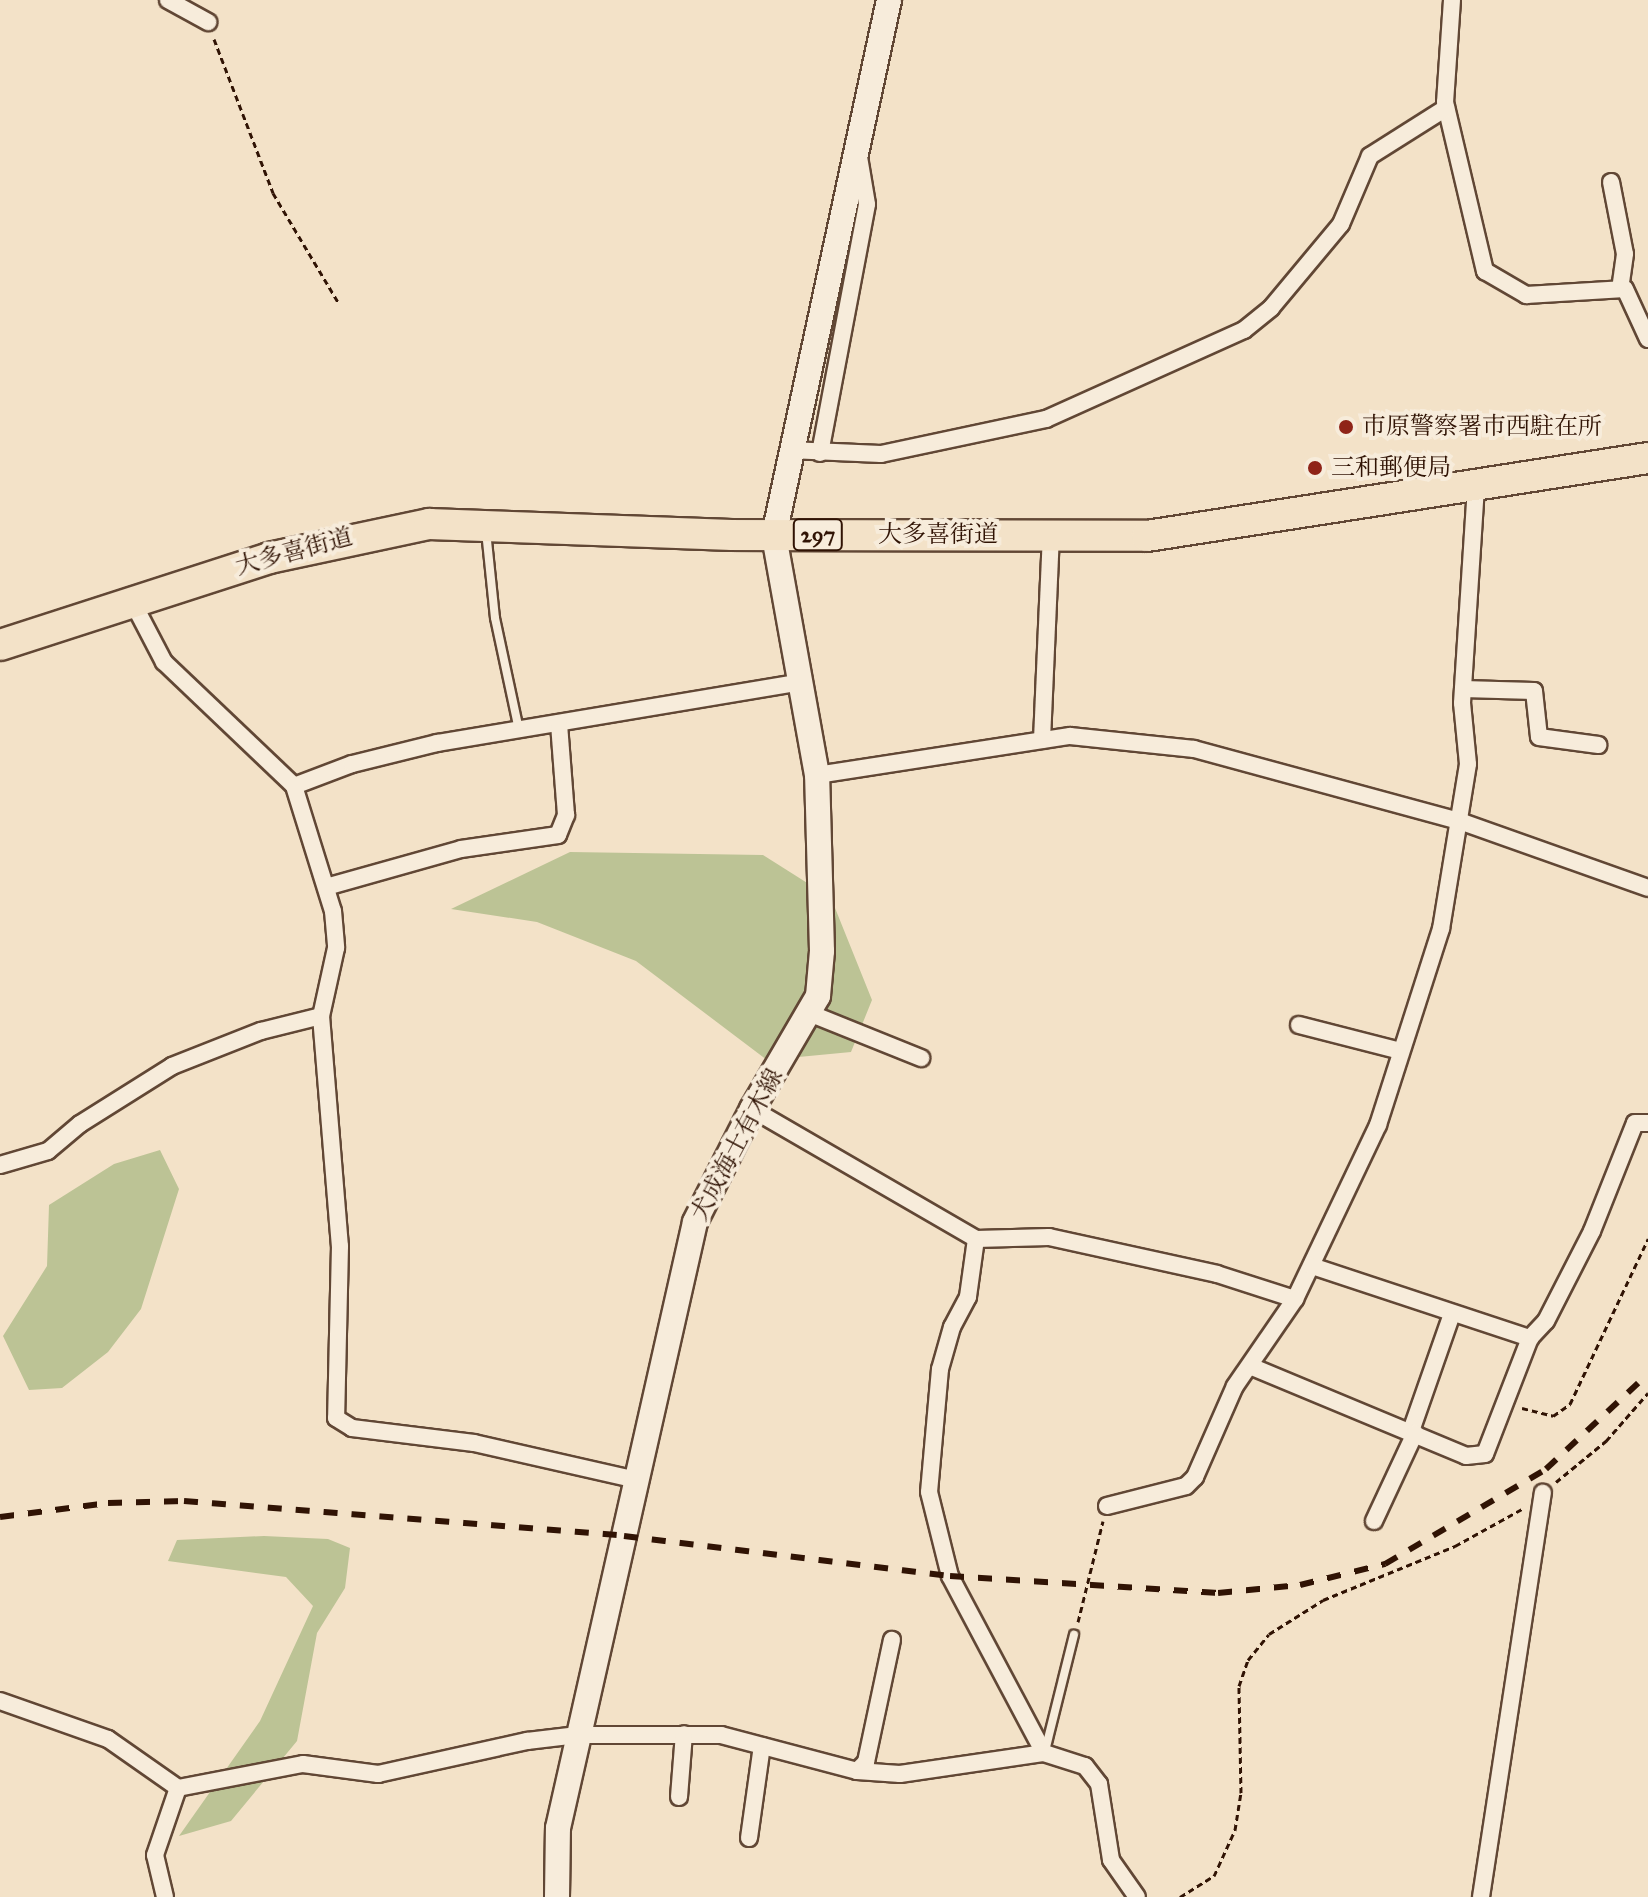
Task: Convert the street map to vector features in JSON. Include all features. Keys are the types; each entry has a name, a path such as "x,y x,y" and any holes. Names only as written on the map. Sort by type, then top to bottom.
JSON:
{"highway":[{"name":"大多喜街道","path":"0,645 131,599 365,534 485,522 774,535 1147,536 1648,458"}],"main road":[{"path":"774,535 789,450 889,0"},
{"name":"犬成海士有木線","path":"557,1897 558,1828 695,1222 752,1109 818,996 822,951 817,775 774,535"}],"street":[{"path":"168,0 208,22"},
{"path":"1452,0 1446,108 1485,271 1526,295 1625,289 1648,339"},
{"path":"789,450 881,454 1046,419 1244,330 1271,308 1341,224 1370,156 1446,108"},
{"path":"820,453 867,204 857,150"},
{"path":"1611,182 1625,254 1620,288"},
{"path":"1107,1506 1186,1486 1195,1477 1216,1424 1295,1299 1378,1125 1400,1051 1424,990 1462,822 1468,764 1463,689 1476,485"},
{"path":"1042,740 1051,536"},
{"path":"131,599 164,662 294,786 326,887 336,948 321,1016 340,1246 336,1418 352,1428 474,1443 637,1480"},
{"path":"294,786 352,764 519,730 801,682"},
{"path":"1463,689 1534,691 1539,737 1598,745"},
{"path":"326,887 461,849 558,835 566,815 559,723"},
{"path":"817,775 1070,736 1194,749 1462,822 1648,888"},
{"path":"809,1013 921,1058"},
{"path":"0,1165 48,1151 80,1124 172,1066 261,1031 321,1016"},
{"path":"1299,1025 1400,1051"},
{"path":"752,1109 976,1239 1049,1237 1217,1274 1295,1299"},
{"path":"1250,1366 1477,1458 1492,1444 1530,1338 1546,1321 1592,1231 1635,1123 1648,1123"},
{"path":"976,1239 968,1297 952,1327 940,1369 929,1492 950,1576 1044,1753"},
{"path":"1312,1266 1530,1338"},
{"path":"1374,1521 1413,1432 1452,1314"},
{"path":"1481,1897 1543,1493"},
{"path":"857,1771 866,1762 892,1640"},
{"path":"0,1701 108,1739 178,1788 303,1764 378,1774 527,1741 578,1735 721,1735 857,1771 900,1774 1044,1753 1065,1757 1093,1773 1103,1801 1111,1860 1137,1897"},
{"path":"679,1797 684,1734"},
{"path":"749,1838 762,1746"},
{"path":"165,1897 155,1855 178,1788"}],"lane":[{"path":"485,522 495,618 519,730"},
{"path":"1044,1753 1074,1635"}],"path":[{"path":"208,22 273,193 338,302"},
{"path":"1507,1403 1553,1416 1564,1412 1620,1307 1648,1239"},
{"path":"1180,1897 1214,1876 1235,1830 1241,1793 1239,1686 1248,1660 1269,1634 1323,1600 1455,1546 1543,1493 1606,1441 1648,1393"},
{"path":"1074,1635 1107,1506"}],"green space":[{"path":"570,852 763,855 831,898 872,1000 851,1052 767,1060 636,961 537,922 451,909"},
{"path":"160,1150 179,1189 141,1309 108,1352 62,1388 29,1390 3,1336 47,1266 49,1205 114,1164"},
{"path":"264,1536 328,1539 350,1548 345,1588 317,1633 297,1741 231,1821 179,1836 260,1721 313,1606 286,1577 168,1561 177,1540"}],"railway":[{"path":"0,1517 108,1503 184,1501 624,1536 950,1576 1218,1593 1300,1585 1385,1564 1546,1469 1648,1374"}],"place":[{"name":"市原警察署市西駐在所","path":"1346,427"},
{"name":"三和郵便局","path":"1315,468"}]}
